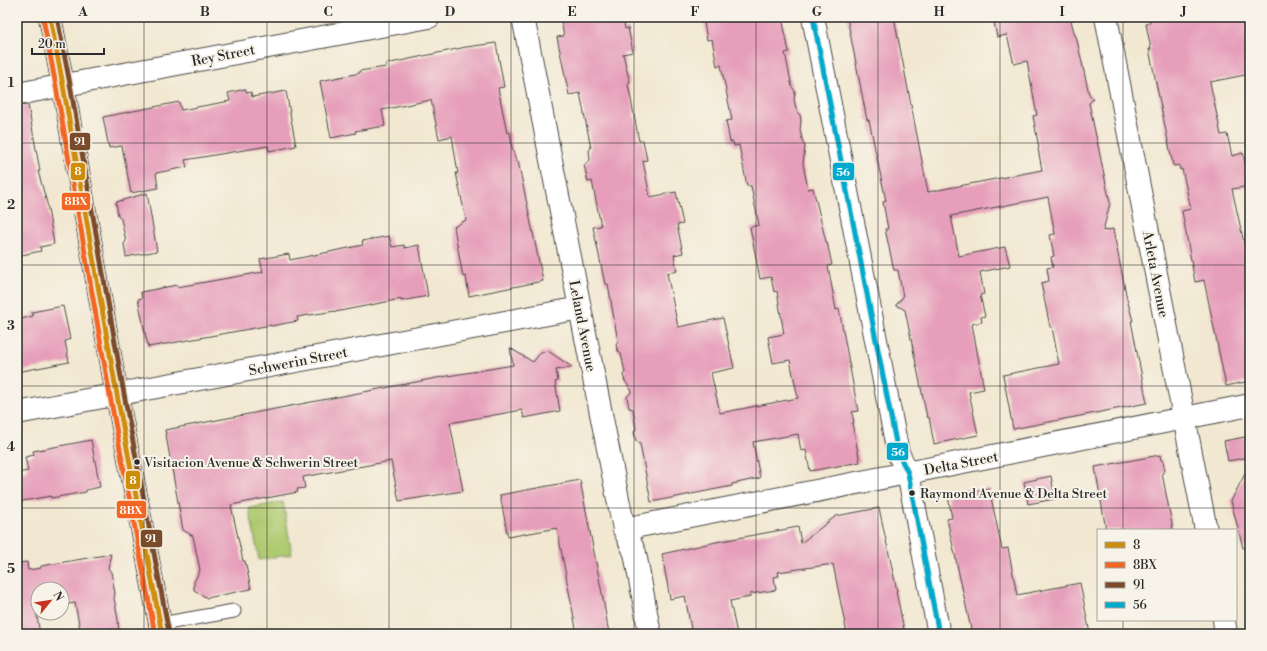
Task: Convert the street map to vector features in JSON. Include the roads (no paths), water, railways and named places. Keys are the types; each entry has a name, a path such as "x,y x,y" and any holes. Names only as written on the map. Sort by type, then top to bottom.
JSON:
{"street":[{"path":"50,17 161,629"},
{"name":"Rey Street","path":"17,94 429,17"},
{"name":"Leland Avenue","path":"523,17 624,528 635,552 650,634"},
{"path":"813,17 898,453 908,473 939,634"},
{"name":"Arleta Avenue","path":"1106,17 1206,529"},
{"name":"Schwerin Street","path":"17,413 580,308"},
{"name":"Delta Street","path":"624,528 1250,405"},
{"path":"1224,621 1226,634"}],"lane":[{"path":"161,629 234,611"}],"place":[{"name":"Visitacion Avenue & Schwerin Street","path":"137,462"},
{"name":"Raymond Avenue & Delta Street","path":"912,493"}]}
